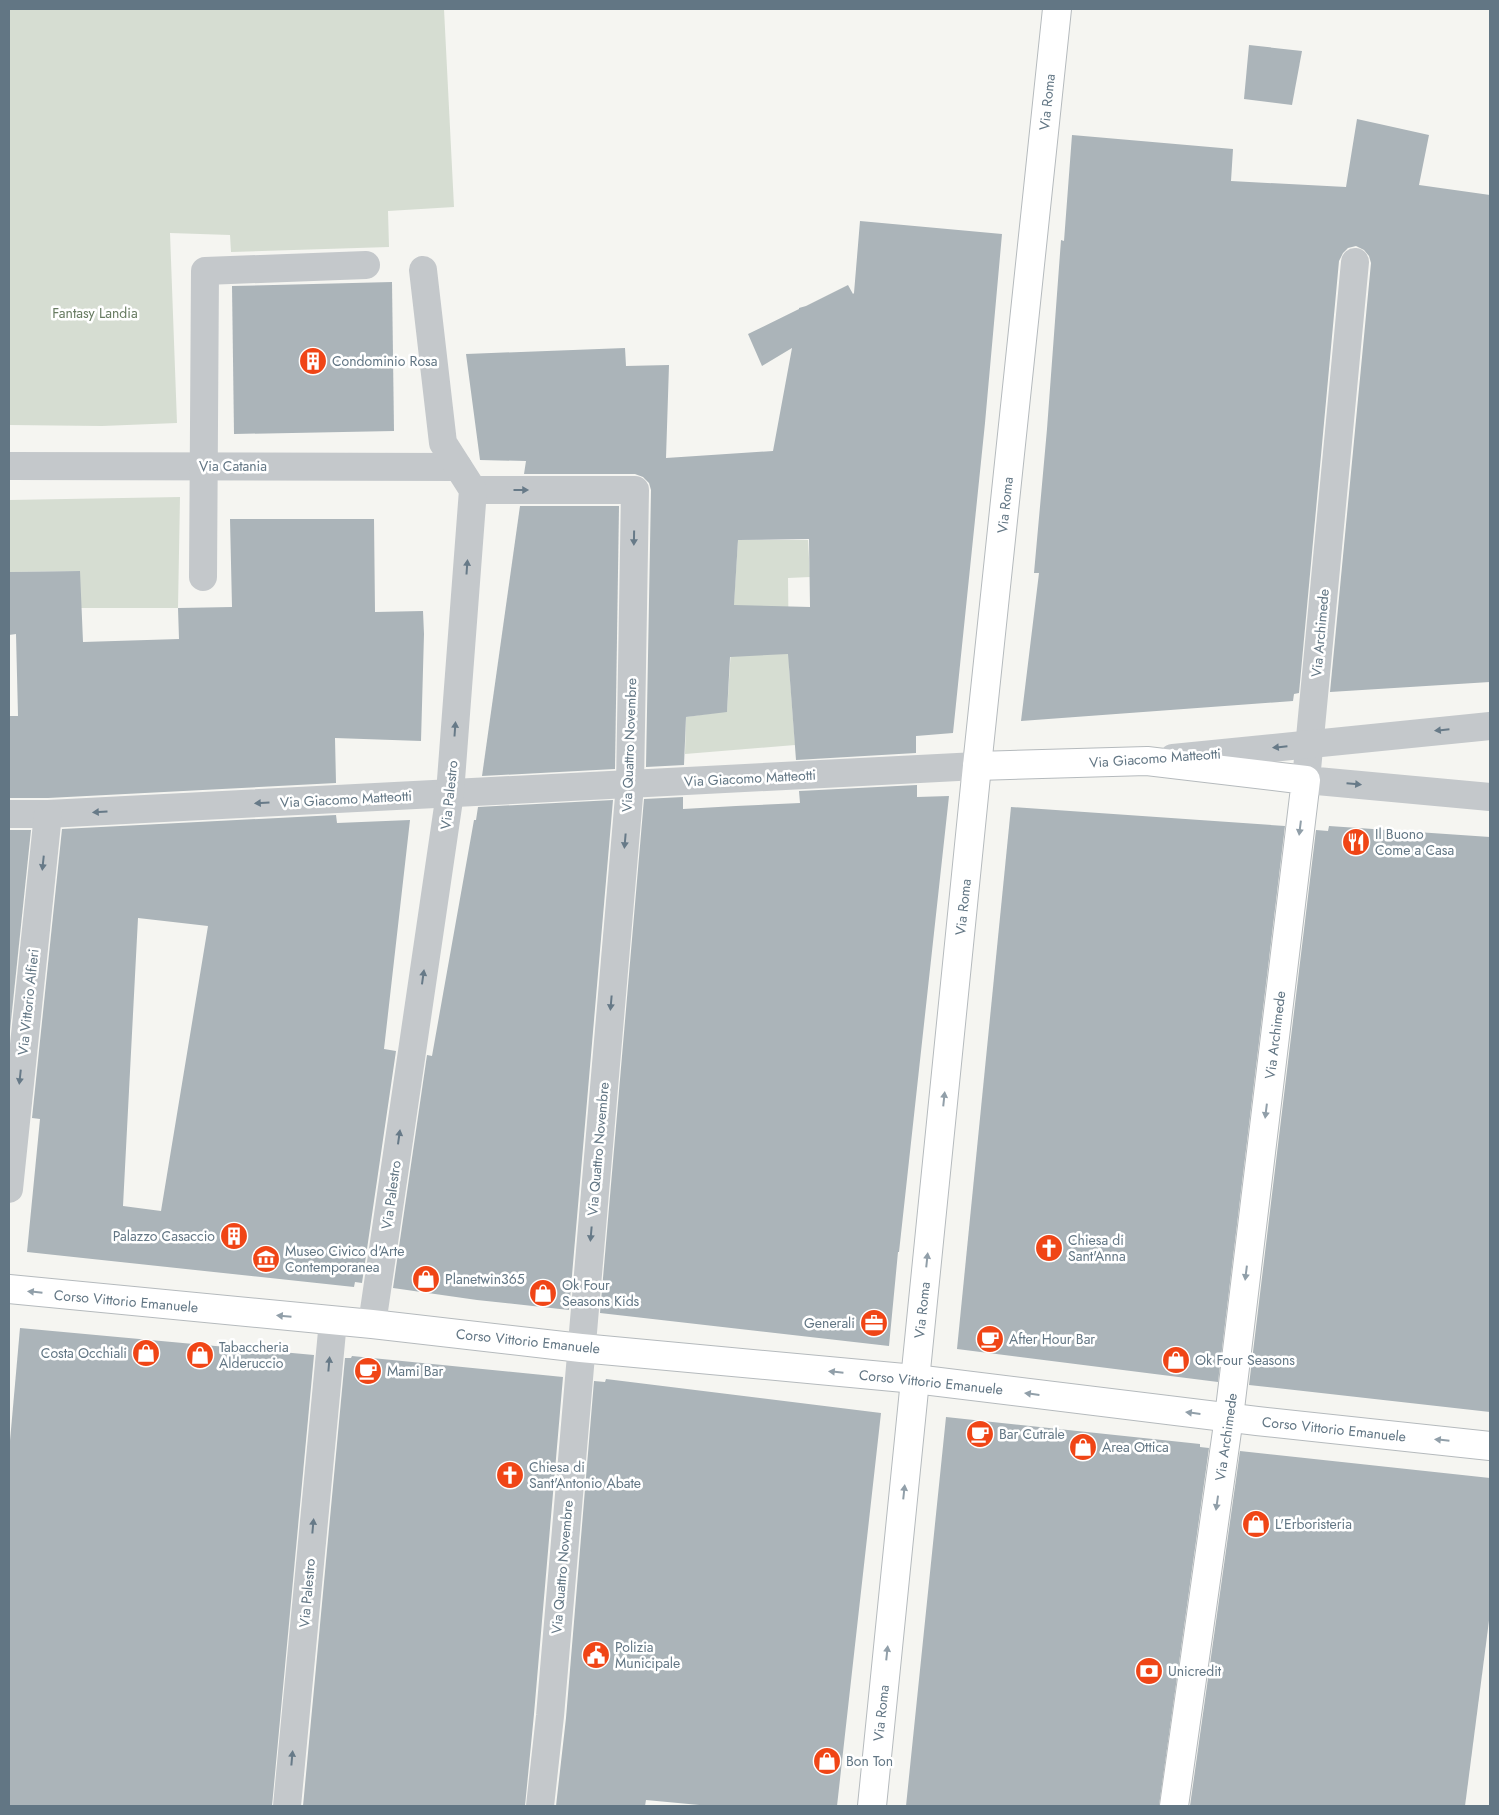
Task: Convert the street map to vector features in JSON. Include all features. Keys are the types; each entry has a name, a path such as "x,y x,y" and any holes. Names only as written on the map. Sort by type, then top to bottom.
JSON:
{"main road":[{"name":"Via Roma","path":"872,1806 977,766 1057,9"},
{"name":"Via Giacomo Matteotti","path":"977,766 1148,761"},
{"path":"1148,761 1306,780"},
{"name":"Via Archimede","path":"1174,1806 1229,1417 1306,780"},
{"name":"Corso Vittorio Emanuele","path":"9,1289 372,1324 581,1348 915,1379 1490,1446"}],"street":[{"name":"Via Archimede","path":"1306,780 1355,262"},
{"path":"203,577 204,271 366,265"},
{"path":"423,270 443,443 473,490"},
{"name":"Via Catania","path":"9,466 458,467"},
{"name":"Via Quattro Novembre","path":"473,490 635,490 630,784 551,1707 540,1806"},
{"name":"Via Palestro","path":"372,1324 450,793 473,490"},
{"name":"Via Giacomo Matteotti","path":"1148,761 1490,726"},
{"name":"Via Giacomo Matteotti","path":"9,814 48,814 977,766"},
{"path":"1306,780 1490,797"},
{"name":"Via Vittorio Alfieri","path":"9,1189 48,814"},
{"name":"Via Palestro","path":"287,1806 333,1320"}],"green space":[{"name":"Fantasy Landia","path":"9,9 444,9 454,207 388,211 389,247 231,252 230,235 170,233 177,423 102,426 9,425"},
{"path":"180,497 178,608 81,608 79,571 9,572 9,500"},
{"path":"738,540 808,540 810,577 788,578 789,666 795,745 685,754 686,717 727,711"}],"building":[{"path":"1249,45 1302,51 1292,105 1244,99"},
{"path":"1357,119 1429,135 1419,185 1490,195 1490,682 1330,692 1371,263 1369,256 1364,250 1356,246 1348,248 1339,261 1299,693 1294,694 1293,701 1021,721 1039,573 1034,573 1061,240 1064,241 1072,135 1233,149 1231,181 1346,187"},
{"path":"860,221 1002,234 985,423 953,733 916,736 916,753 796,760 788,654 730,657 727,712 686,717 684,765 646,767 651,490 649,483 643,477 635,474 524,474 526,461 480,460 466,354 625,348 626,366 669,365 666,458 773,451 792,348 762,366 748,334 848,285 854,293","holes":["809,539 810,607 734,605 738,540"]},
{"name":"Condominio Rosa","path":"392,282 394,431 234,434 232,286"},
{"path":"520,506 619,506 615,769 482,776"},
{"path":"230,519 374,519 375,612 423,611 421,741 335,738 336,783 48,798 9,798 9,716 18,716 16,634 9,635 9,572 80,571 83,642 179,639 178,608 232,607"},
{"path":"917,785 917,797 949,796 889,1346 600,1313 644,799 683,797 683,809 800,803 799,791"},
{"path":"613,800 569,1310 393,1288 427,1055 432,1056 474,820 476,820 478,807"},
{"path":"1011,807 1285,826 1218,1382 957,1349"},
{"path":"336,815 337,823 410,820 384,1049 396,1051 362,1283 355,1282 354,1287 27,1252 40,1119 32,1118 62,829","holes":["138,918 208,926 161,1211 123,1206"]},
{"path":"1329,826 1490,837 1490,1412 1249,1385 1316,830 1328,831"},
{"path":"9,830 31,830 9,1040"},
{"path":"20,1328 314,1355 272,1806 9,1806 9,1452"},
{"path":"352,1356 563,1377 525,1806 303,1806 345,1358 351,1358"},
{"path":"606,1379 881,1413 837,1806 710,1806 646,1800 645,1806 556,1806 566,1718 594,1381 605,1382"},
{"path":"946,1417 1200,1444 1200,1447 1209,1448 1159,1806 906,1806"},
{"path":"1240,1451 1490,1478 1490,1613 1465,1806 1190,1806"}],"place":[{"name":"Condominio Rosa","path":"313,361"},
{"name":"Il Buono Come a Casa","path":"1356,842"},
{"name":"Palazzo Casaccio","path":"234,1236"},
{"name":"Chiesa di Sant'Anna","path":"1049,1248"},
{"name":"Museo Civico d'Arte Contemporanea","path":"266,1259"},
{"name":"Planetwin365","path":"426,1279"},
{"name":"Ok Four Seasons Kids","path":"543,1293"},
{"name":"Generali","path":"874,1323"},
{"name":"After Hour Bar","path":"990,1339"},
{"name":"Costa Occhiali","path":"146,1353"},
{"name":"Tabaccheria Alderuccio","path":"200,1355"},
{"name":"Ok Four Seasons","path":"1176,1360"},
{"name":"Mami Bar","path":"368,1371"},
{"name":"Bar Cutrale","path":"980,1434"},
{"name":"Area Ottica","path":"1083,1447"},
{"name":"Chiesa di Sant'Antonio Abate","path":"510,1475"},
{"name":"L'Erboristeria","path":"1256,1524"},
{"name":"Polizia Municipale","path":"596,1655"},
{"name":"Unicredit","path":"1149,1671"},
{"name":"Bon Ton","path":"827,1761"}]}
